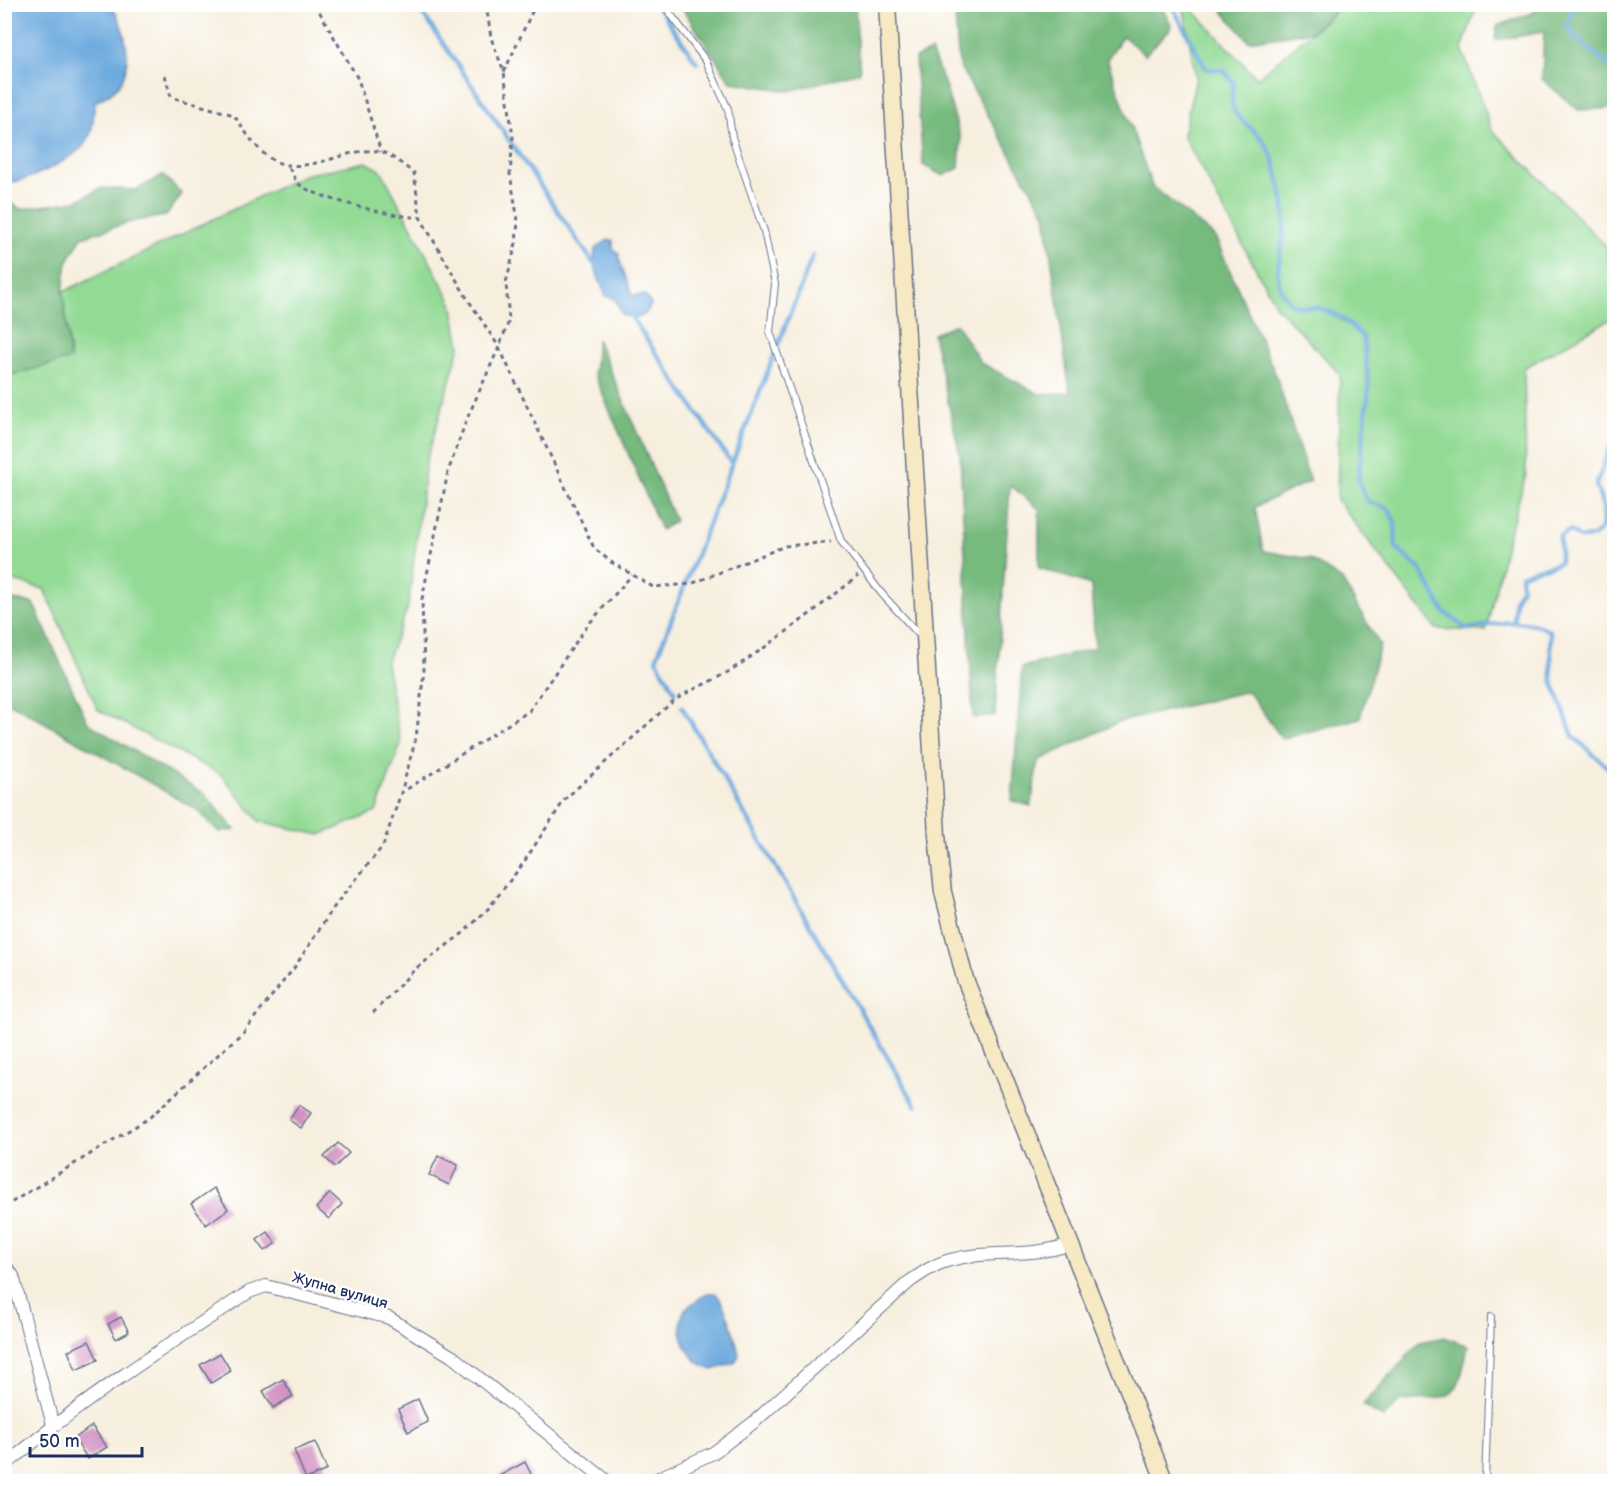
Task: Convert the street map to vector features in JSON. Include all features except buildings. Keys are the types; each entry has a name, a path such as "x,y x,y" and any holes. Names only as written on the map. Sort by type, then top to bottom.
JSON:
{"main road":[{"path":"887,4 924,640 943,892 952,937 965,979 1165,1482"}],"street":[{"path":"650,1482 713,1453 753,1423 909,1282 923,1272 949,1260 963,1257 1036,1254 1071,1244"},
{"path":"4,1264 13,1276 53,1425"},
{"name":"Жупна вулиця","path":"4,1469 53,1425 229,1305 249,1292 266,1286 389,1318 453,1357 608,1481"},
{"path":"681,1469 686,1482"}],"lane":[{"path":"663,4 706,61 728,109 732,137 764,231 775,284 770,332 841,541 924,640"},
{"path":"1485,1482 1491,1317"}],"path":[{"path":"315,4 358,79 381,152"},
{"path":"4,1208 150,1118 244,1031 294,968 336,904 383,846 416,738 424,672 422,600 448,472 466,421 508,321 506,283 516,243 518,221 510,174 513,137 504,72 490,38 486,4"},
{"path":"504,72 532,12 541,4"},
{"path":"165,75 171,97 234,115 244,131 272,161 289,168 299,184 311,192 388,214 420,217"},
{"path":"289,168 354,152 381,152 414,172 420,217 467,298 499,347 594,549 632,575 653,587 677,587 691,584 785,546 841,541"},
{"path":"373,1013 415,969 462,934 487,910 522,865 565,799 687,691 724,674 778,639 864,571"},
{"path":"401,793 529,711 587,626 632,575"}],"green space":[{"path":"680,5 855,5 860,72 789,91 731,82"},
{"path":"954,5 1161,5 1172,27 1145,55 1123,36 1107,59 1152,186 1215,237 1275,373 1310,481 1255,507 1263,551 1310,559 1342,580 1380,645 1360,718 1282,739 1248,691 1119,722 1038,761 1031,806 1012,801 1022,667 1095,648 1091,585 1039,568 1039,509 1010,485 995,715 973,718 960,455 933,334 956,324 981,363 1039,394 1070,393 1045,214 959,65"},
{"path":"1183,5 1188,5 1257,78 1344,5 1477,5 1462,49 1492,130 1607,247 1614,292 1614,317 1524,368 1526,475 1506,544 1486,631 1436,629 1337,500 1340,374 1276,306 1183,135 1196,78"},
{"path":"1217,5 1334,5 1333,13 1313,31 1249,41"},
{"path":"1534,5 1614,5 1614,108 1578,110 1542,79 1544,32 1495,40 1497,26 1535,12"},
{"path":"931,51 945,85 961,139 959,168 943,176 923,165 915,58"},
{"path":"366,162 381,170 452,303 460,346 426,462 408,607 386,663 401,744 376,812 320,835 259,821 222,775 98,710 44,589 5,579 5,377 70,358 63,292 304,175"},
{"path":"163,175 182,194 166,216 134,221 82,237 67,262 63,292 70,359 5,377 5,200 21,209 76,201 101,188 136,190"},
{"path":"597,339 675,521 661,530 594,374"},
{"path":"5,599 33,603 88,723 206,795 235,830 219,832 196,809 10,703 4,687"},
{"path":"1444,1337 1468,1346 1460,1378 1451,1393 1433,1399 1400,1401 1383,1418 1363,1405 1420,1342"}],"water":[{"path":"4,5 110,5 124,33 127,56 123,77 118,86 95,102 92,129 85,144 47,170 14,182 5,182"},
{"path":"608,240 613,240 613,248 619,254 631,295 645,295 651,304 646,313 640,317 632,318 622,315 615,299 606,296 601,284 595,267 594,255 595,249"},
{"path":"707,1293 715,1293 723,1304 739,1356 734,1363 713,1370 704,1366 690,1354 682,1337 681,1327 685,1309"}],"waterway":[{"path":"416,4 596,267"},
{"path":"656,4 697,63"},
{"path":"1175,4 1175,11 1206,69 1223,70 1234,83 1232,96 1236,114 1263,140 1273,159 1284,210 1284,230 1278,266 1282,292 1296,305 1318,308 1334,314 1363,337 1369,388 1358,480 1367,501 1389,509 1395,523 1396,548 1420,569 1444,612 1467,629 1520,622 1540,626 1550,631 1552,680 1573,736 1614,773"},
{"path":"1576,4 1567,24 1572,35 1614,70"},
{"path":"675,692 656,659 813,255"},
{"path":"630,315 732,464"},
{"path":"1514,621 1515,599 1522,587 1521,575 1560,562 1560,536 1570,531 1580,538 1593,537 1602,528 1604,510 1596,485 1614,437"},
{"path":"682,707 916,1106"}]}
